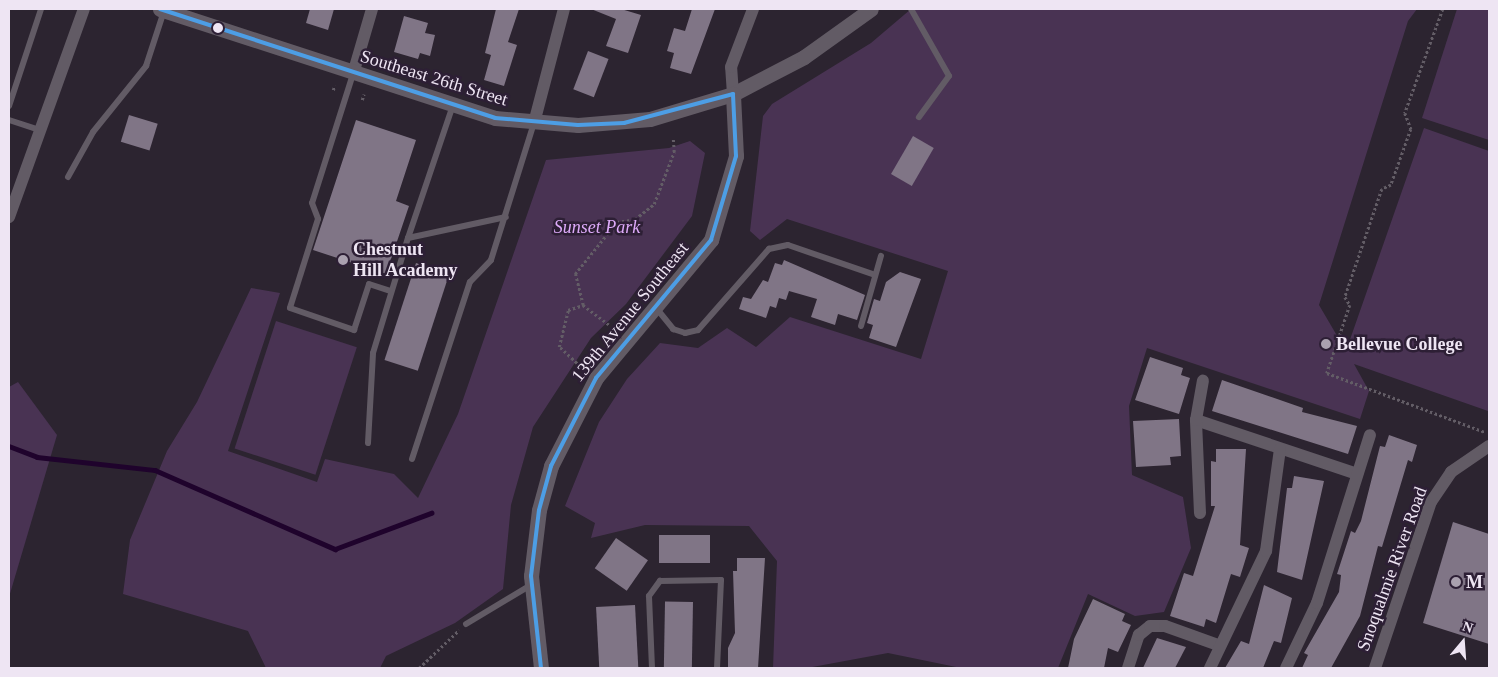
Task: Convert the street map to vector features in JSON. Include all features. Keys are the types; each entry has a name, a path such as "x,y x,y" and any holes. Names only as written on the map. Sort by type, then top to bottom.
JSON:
{"street":[{"path":"9,217 43,131 84,9"},
{"path":"353,74 372,9"},
{"path":"534,123 564,9"},
{"name":"139th Avenue Southeast","path":"541,668 532,585 534,540 551,466 596,378 699,260 726,202 736,156 731,67 753,9"},
{"name":"Southeast 26th Street","path":"162,10 453,106 534,123 578,126 650,119 733,94 804,57 871,9"},
{"path":"1200,513 1196,420 1202,381"},
{"path":"1196,420 1358,474"},
{"path":"1286,668 1317,604 1370,435"},
{"name":"Snoqualmie River Road","path":"1375,668 1431,502 1451,472 1489,446"},
{"path":"1210,668 1218,645 1266,551 1280,449"},
{"path":"1128,668 1139,635 1150,626 1165,626 1218,645"}],"lane":[{"path":"9,106 41,9"},
{"path":"911,9 949,76 919,117"},
{"path":"68,177 93,132 146,66 162,10"},
{"path":"353,74 312,203 318,219 290,308 354,330 369,284 392,291"},
{"path":"368,442 373,353 408,238 453,106"},
{"path":"9,120 43,131"},
{"path":"412,459 470,282 492,260 534,123"},
{"path":"408,238 506,217"},
{"path":"656,309 673,329 685,333 698,330 769,249 788,245 875,275"},
{"path":"861,326 881,256"},
{"path":"652,668 649,596 660,581 721,580 717,668"},
{"path":"466,624 532,585"}],"path":[{"path":"1443,9 1406,113 1411,129 1391,185 1382,189 1346,297 1350,305 1328,372 1489,431"},
{"path":"333,90 334,85"},
{"path":"362,100 364,94"},
{"path":"610,325 583,305 575,274 617,222 635,219 654,204 674,152 672,138"},
{"path":"583,305 568,310 559,347 596,378"},
{"path":"418,668 466,624"}],"green space":[{"path":"911,9 1417,9 1408,21 1319,305 1346,351 1424,128 1489,151 1488,411 1354,364 1369,391 1360,419 1147,348 1129,406 1132,475 1183,497 1191,548 1164,612 1135,616 1088,594 1058,668 961,668 888,653 807,668 773,668 777,561 749,526 645,525 591,538 595,523 565,506 599,422 627,379 660,343 698,348 727,328 756,347 790,317 921,359 948,271 787,219 760,240 750,231 763,116 772,104 871,43"},
{"path":"1457,9 1489,9 1489,140 1422,118"},
{"name":"Sunset Park","path":"690,141 705,153 692,216 626,304 591,338 533,427 511,505 503,589 455,623 386,656 380,668 266,668 248,631 123,594 130,540 167,451 197,402 251,288 280,293 228,451 317,482 325,459 394,474 418,498 458,414 546,160 669,148"},
{"path":"276,321 357,347 315,475 235,448"},
{"path":"18,382 57,435 9,597 9,387"}],"building":[{"path":"310,9 334,9 328,30 306,23"},
{"path":"496,9 519,9 508,42 517,45 504,86 484,80 491,55 485,53"},
{"path":"591,9 621,9 641,15 628,53 606,46 616,19"},
{"path":"692,9 715,9 691,74 670,68 674,53 667,51 674,28 685,31"},
{"path":"404,16 428,23 425,33 435,35 430,56 420,53 418,59 394,52"},
{"path":"588,51 609,59 594,97 573,89"},
{"path":"129,115 158,124 150,151 121,142"},
{"path":"356,120 416,140 396,201 409,206 386,274 313,250"},
{"path":"913,136 934,148 912,186 891,174"},
{"path":"784,260 865,295 857,320 838,314 835,325 811,317 817,299 789,291 786,300 779,298 776,308 770,306 766,318 739,309 743,297 751,299 763,280 768,282 775,263 782,265"},
{"path":"416,263 449,274 418,371 384,360"},
{"path":"900,272 921,279 896,347 869,338 873,325 867,323 874,299 880,301 886,282"},
{"path":"1150,357 1183,368 1181,375 1190,378 1179,414 1135,400"},
{"path":"1222,380 1303,408 1302,412 1357,426 1348,454 1212,411"},
{"path":"1179,419 1181,456 1170,457 1171,465 1136,467 1133,421"},
{"path":"1389,435 1417,445 1412,462 1408,460 1382,547 1378,546 1360,616 1331,668 1302,668 1308,655 1304,653 1339,592 1341,575 1337,574 1351,531 1355,533 1361,521 1380,446 1385,447"},
{"path":"1216,449 1246,449 1240,545 1249,548 1240,577 1231,574 1216,623 1206,619 1204,627 1170,616 1184,573 1193,576 1215,506 1211,506 1211,461 1216,462"},
{"path":"1294,476 1324,481 1302,580 1277,572 1287,488 1292,488"},
{"name":"M","path":"1453,522 1489,534 1489,644 1423,623"},
{"path":"659,535 710,535 710,563 659,563"},
{"path":"616,538 648,560 627,591 595,568"},
{"path":"737,558 765,558 758,668 728,668 728,648 735,633 733,571 737,571"},
{"path":"1264,585 1292,598 1281,643 1274,641 1263,668 1225,668 1241,641 1249,644"},
{"path":"1093,599 1125,614 1122,621 1131,625 1118,652 1108,648 1104,668 1068,668 1074,639"},
{"path":"665,602 693,602 692,668 664,668"},
{"path":"635,605 638,668 599,668 596,607"},
{"path":"1157,638 1186,647 1175,668 1143,668"}],"waterway":[{"path":"9,446 37,457 155,470 335,549 431,513"}],"transit line":[{"path":"160,9 495,118 578,125 624,123 733,94"},
{"path":"541,668 531,576 539,510 551,466 596,378 711,240 736,156 733,94"}],"place":[{"name":"Chestnut Hill Academy","path":"343,260"},
{"name":"Bellevue College","path":"1326,344"},
{"name":"M","path":"1456,582"}]}
